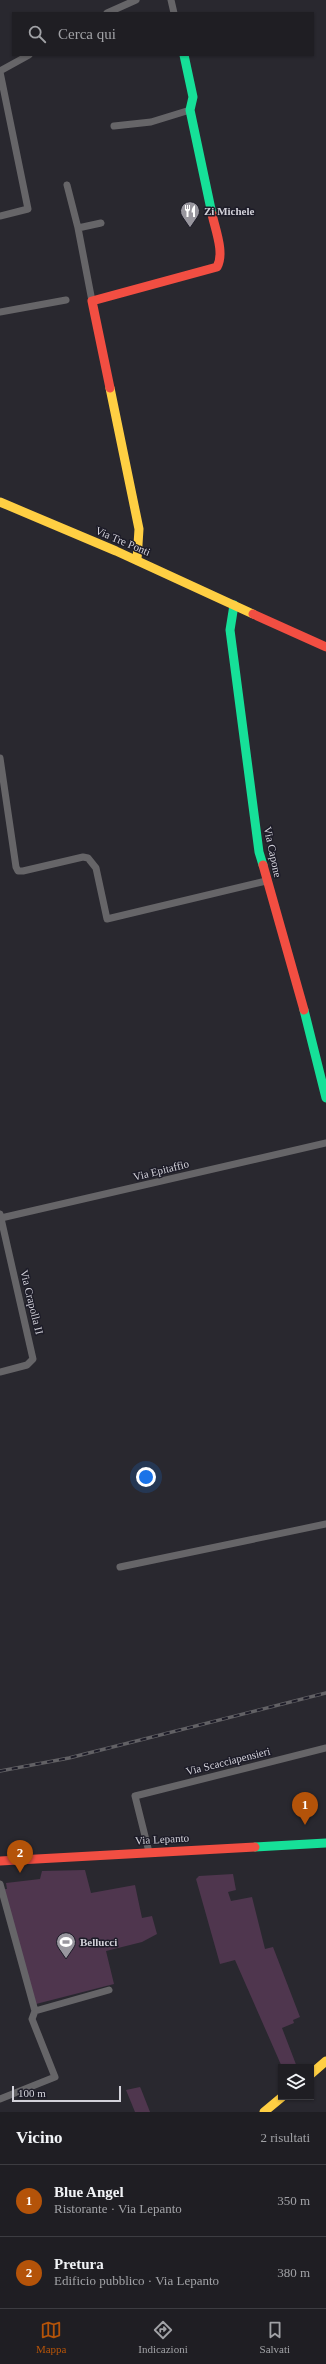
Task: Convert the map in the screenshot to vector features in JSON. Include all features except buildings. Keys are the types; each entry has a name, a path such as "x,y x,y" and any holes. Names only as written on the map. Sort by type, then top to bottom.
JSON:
{"street":[{"path":"109,12 136,0"},
{"path":"171,0 174,12"},
{"path":"0,216 28,209 0,72 27,56"},
{"path":"92,301 217,267 220,262 220,252 190,110 193,97 184,56"},
{"path":"114,126 151,122 190,110"},
{"path":"67,185 78,228 139,529 137,560"},
{"path":"78,228 101,223"},
{"path":"0,312 66,300"},
{"name":"Via Tre Ponti","path":"0,502 137,560 326,647"},
{"name":"Via Capone","path":"234,605 230,630 259,852 266,881 297,982 326,1098"},
{"path":"0,758 16,868 18,871 23,872 83,857 88,858 96,868 107,919 266,881"},
{"name":"Via Epitaffio","path":"0,1216 326,1143"},
{"name":"Via Crapolla II","path":"0,1216 33,1359 27,1365 0,1372"},
{"path":"120,1567 326,1524"},
{"name":"Via Scacciapensieri","path":"150,1852 136,1796 326,1748"},
{"name":"Via Lepanto","path":"0,1861 326,1843"},
{"path":"0,1884 35,2011 32,2019 58,2078 0,2099"},
{"path":"35,2011 109,1990"},
{"path":"314,2071 326,2061"},
{"path":"264,2112 278,2100"}],"shaded area":[{"name":"Bellucci","path":"85,1870 91,1893 135,1885 142,1918 152,1916 157,1934 142,1942 106,1951 114,1984 36,2004 2,1889 7,1889 6,1883 40,1879 42,1871"},
{"path":"233,1874 236,1890 228,1892 231,1901 252,1897 265,1949 273,1947 300,2017 293,2020 294,2023 282,2028 296,2064 281,2064 235,1960 220,1964 196,1879 199,1876"},
{"path":"140,2087 150,2112 135,2112 126,2090"}],"railway":[{"path":"0,1771 69,1758 326,1693"}],"traffic: fast":[{"path":"184,56 193,97 190,110 212,214"},
{"path":"234,605 230,630 259,852 263,865"},
{"path":"304,1010 326,1098"},
{"path":"255,1847 326,1843"}],"traffic: slow":[{"path":"110,388 139,529 137,560"},
{"path":"0,502 116,551 253,614"},
{"path":"314,2071 326,2061"},
{"path":"264,2112 278,2100"}],"traffic: jam":[{"path":"110,388 92,301 217,267 220,248 212,214"},
{"path":"253,614 326,647"},
{"path":"263,865 304,1010"},
{"path":"0,1861 255,1847"}],"place":[{"name":"Zi Michele","path":"190,228"},
{"name":"Blue Angel","path":"305,1825"},
{"name":"Pretura","path":"20,1873"},
{"name":"Bellucci","path":"66,1959"}]}
